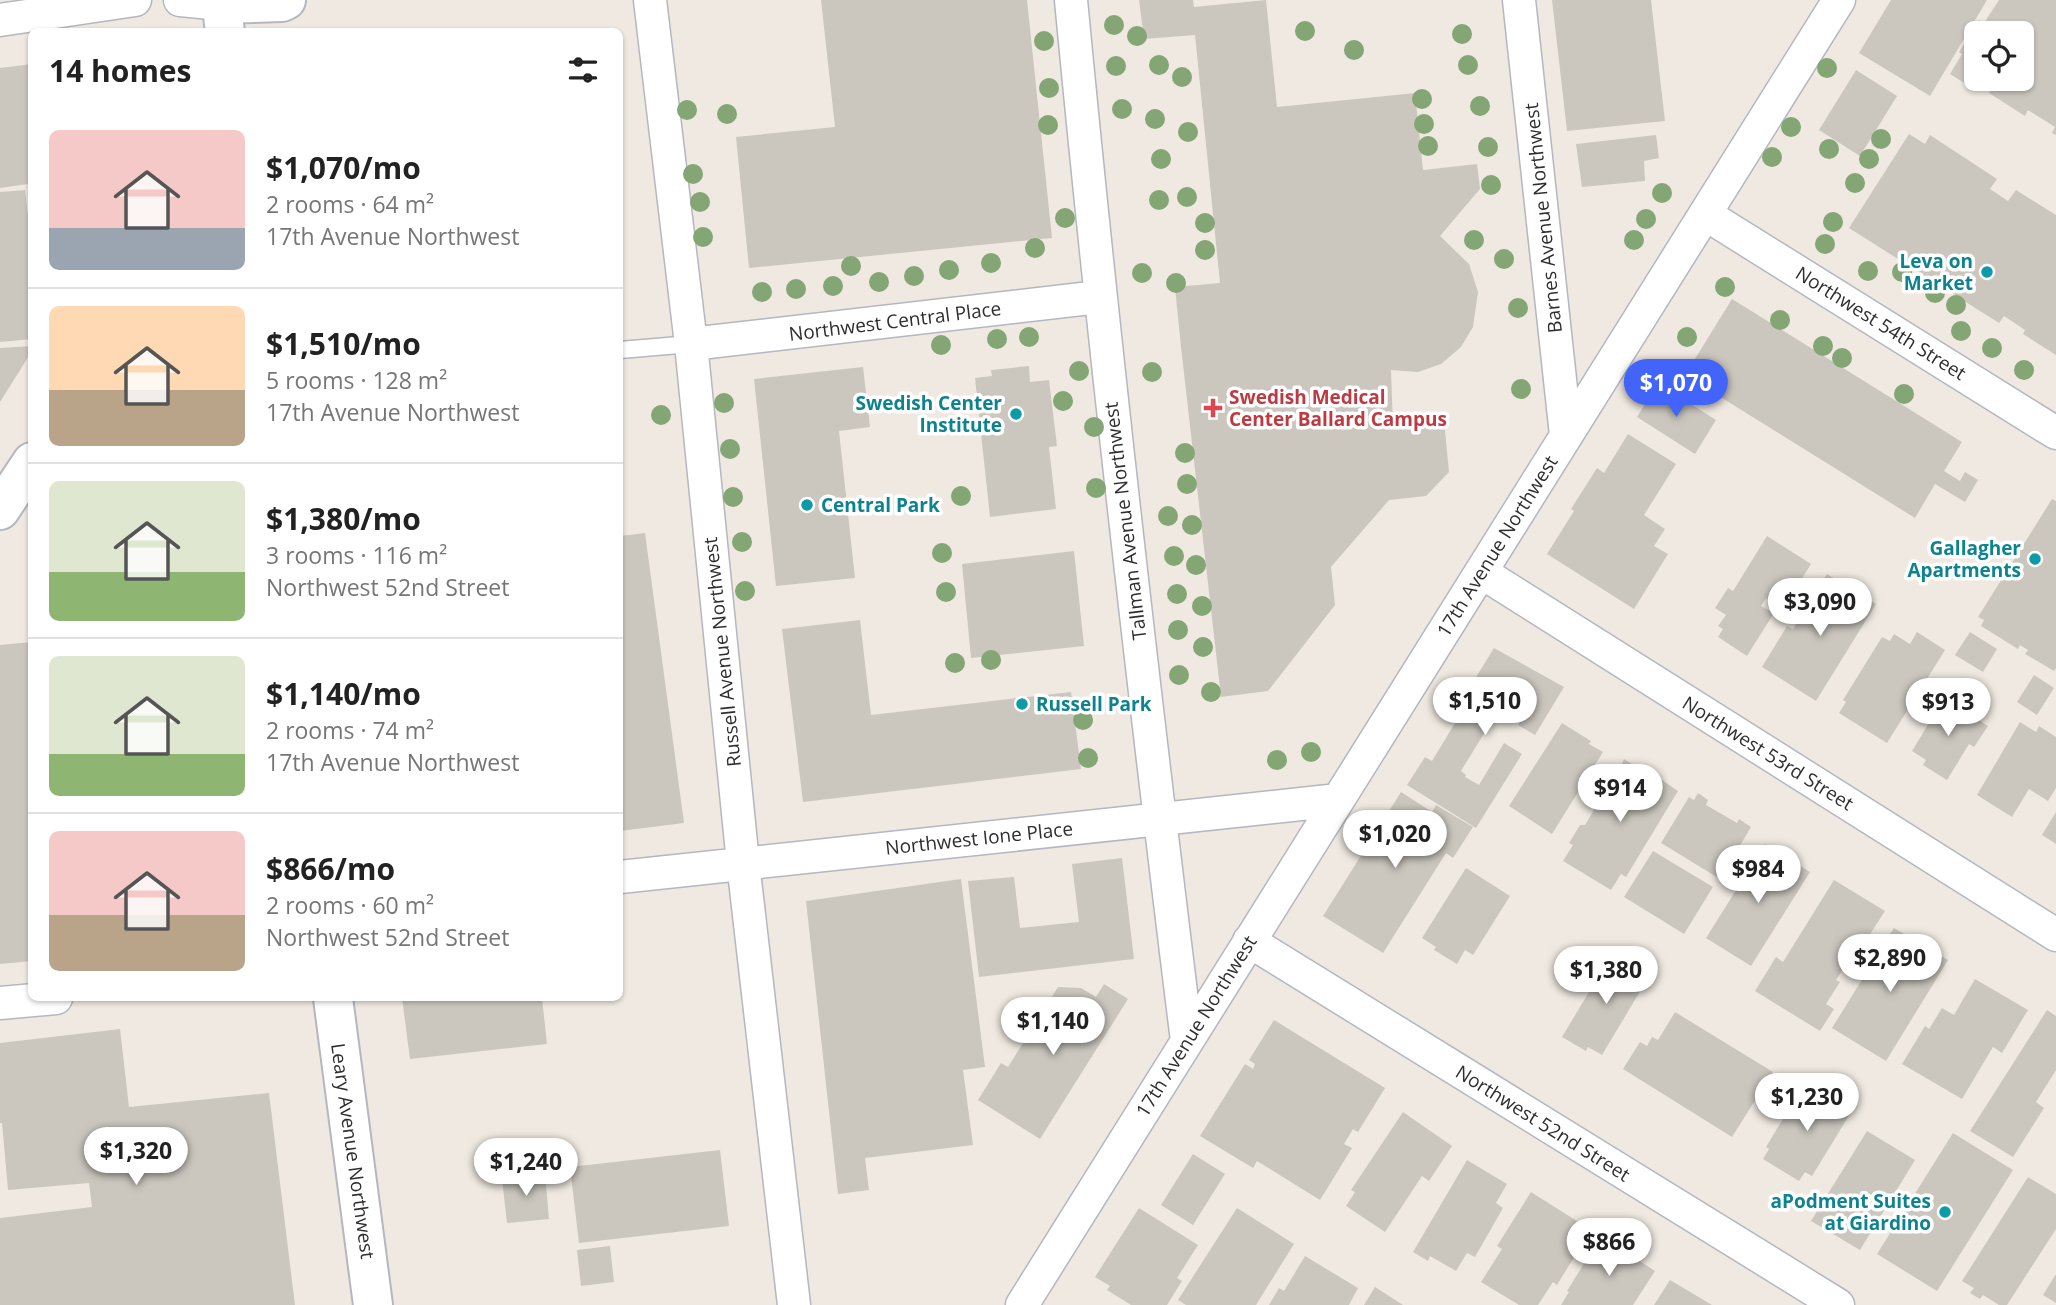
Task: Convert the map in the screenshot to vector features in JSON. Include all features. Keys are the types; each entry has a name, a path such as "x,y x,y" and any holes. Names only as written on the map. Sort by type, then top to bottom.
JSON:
{"main road":[{"path":"223,12 286,0"},
{"path":"0,510 28,468"},
{"name":"Leary Avenue Northwest","path":"332,1001 373,1305"}],"street":[{"path":"0,20 135,0"},
{"path":"180,0 223,12"},
{"name":"Russell Avenue Northwest","path":"650,0 691,344 743,863 794,1305"},
{"name":"Tallman Avenue Northwest","path":"1071,0 1099,298 1187,1041"},
{"name":"Barnes Avenue Northwest","path":"1518,0 1566,435"},
{"name":"17th Avenue Northwest","path":"1022,1305 1839,0"},
{"name":"Northwest 54th Street","path":"1705,214 2056,433"},
{"name":"Northwest Central Place","path":"691,344 1099,298"},
{"name":"Northwest 53rd Street","path":"1481,572 2056,934"},
{"name":"Northwest Ione Place","path":"623,877 1338,800"},
{"name":"Northwest 52nd Street","path":"1249,941 1838,1305"},
{"path":"0,1003 28,1000"}],"lane":[{"path":"623,350 691,344"}],"building":[{"path":"821,0 1027,0 1052,238 749,268 736,137 835,127"},
{"path":"1139,0 1193,0 1194,7 1266,0 1277,107 1415,93 1423,170 1477,164 1480,189 1440,236 1469,264 1478,292 1473,327 1461,347 1441,364 1418,372 1391,370 1393,426 1444,420 1449,472 1426,496 1389,500 1331,567 1335,605 1268,691 1221,697 1181,347 1175,287 1220,283 1195,35 1144,39"},
{"path":"1552,0 1651,0 1665,121 1567,131"},
{"path":"1891,0 1987,0 1975,21 1964,21 1964,39 1930,96 1859,53"},
{"path":"1999,0 2056,0 2056,135 2052,133 2055,127 2028,110 2025,116 1989,93 2034,91 2034,21 1985,21"},
{"path":"1964,44 1964,83 1950,74 1962,54 1959,52"},
{"path":"28,64 28,184 0,188 0,68"},
{"path":"1856,70 1897,96 1860,156 1819,130"},
{"name":"Leva on Market","path":"1909,134 1925,144 1930,135 1997,179 1990,189 2008,201 2016,190 2056,215 2056,355 2023,334 2025,330 2004,316 1999,323 1849,228"},
{"path":"1656,135 1659,158 1644,161 1645,181 1582,187 1576,144"},
{"path":"25,190 28,216 28,339 0,342 0,192"},
{"path":"1732,299 1962,442 1944,471 1960,481 1965,472 1978,480 1965,502 1935,484 1915,518 1685,375"},
{"path":"28,346 28,357 0,402 0,348"},
{"name":"Swedish Center Institute","path":"1029,366 1030,382 1049,380 1057,446 1049,447 1056,509 990,517 975,378 992,376 991,370"},
{"name":"Central Park","path":"863,367 870,427 839,431 855,578 776,586 754,379"},
{"path":"1658,383 1716,420 1695,454 1637,417"},
{"path":"1628,434 1676,464 1644,515 1665,529 1654,546 1668,554 1634,609 1547,554 1597,468 1604,473"},
{"name":"Gallagher Apartments","path":"2052,499 2056,501 2054,671 2025,654 2028,650 2020,645 2018,649 1981,626 1984,620 1978,617"},
{"path":"645,533 684,823 623,831 623,536"},
{"path":"1767,536 1811,564 1783,609 1766,598 1761,606 1774,613 1747,656 1718,637 1723,629 1718,626 1726,615 1715,608 1728,588 1733,591"},
{"path":"1074,551 1084,646 971,658 962,564"},
{"path":"1827,574 1876,604 1816,701 1762,667 1787,626 1793,629"},
{"name":"Russell Park","path":"860,620 871,715 1071,692 1081,769 803,802 782,629"},
{"path":"1917,632 1945,650 1887,743 1839,713 1846,702 1843,700 1882,637 1890,641 1894,634 1910,644"},
{"path":"1970,632 1997,649 1983,672 1955,655"},
{"path":"28,642 28,961 0,964 0,645"},
{"path":"1494,648 1564,687 1535,735 1518,725 1522,712 1504,701 1461,771 1465,777 1479,785 1504,743 1522,754 1476,828 1407,785 1425,757 1432,761 1478,685 1473,682"},
{"path":"2034,675 2054,688 2037,715 2017,702"},
{"path":"1944,698 1988,726 1974,747 1969,744 1947,780 1923,765 1926,760 1912,751"},
{"path":"2020,722 2036,732 2039,726 2056,737 2056,788 2048,801 2029,789 2012,817 1977,795"},
{"path":"1562,723 1603,752 1552,834 1509,806"},
{"path":"1624,759 1638,768 1640,765 1678,791 1626,877 1621,874 1611,890 1563,861 1573,845 1569,843 1580,825 1585,825 1597,805 1593,803 1617,764 1621,766"},
{"path":"1401,792 1432,812 1436,805 1473,827 1453,858 1446,853 1383,953 1323,916"},
{"path":"1698,793 1708,800 1706,805 1737,823 1739,819 1751,827 1720,879 1661,843 1689,797 1694,800"},
{"path":"2056,812 2056,844 2042,835"},
{"path":"1765,844 1810,872 1751,966 1706,938"},
{"path":"1653,851 1713,887 1684,934 1624,897"},
{"path":"1122,858 1134,959 979,977 968,881 1014,877 1020,928 1079,922 1072,864"},
{"path":"1466,868 1510,896 1473,955 1465,950 1457,964 1434,950 1436,947 1422,938"},
{"path":"961,879 985,1067 963,1070 973,1145 865,1158 869,1190 838,1194 806,901"},
{"path":"1834,880 1885,911 1836,980 1840,982 1826,1004 1834,1009 1820,1031 1755,991 1776,957 1783,962"},
{"path":"1894,928 1948,960 1886,1061 1832,1028"},
{"path":"1619,956 1640,968 1638,972 1648,978 1602,1055 1588,1047 1586,1051 1562,1037 1607,962 1613,966"},
{"path":"1975,979 2028,1010 2002,1053 1993,1047 1962,1099 1902,1064 1925,1026 1929,1029 1942,1008 1954,1015"},
{"path":"1104,984 1128,999 1040,1139 978,1100 1001,1063 1008,1067 1058,987 1081,988 1096,997"},
{"path":"402,1001 542,1001 547,1044 410,1059"},
{"path":"2047,1010 2056,1016 2056,1070 2036,1102 2044,1108 2013,1157 1970,1131"},
{"path":"1675,1012 1773,1072 1732,1137 1623,1069 1640,1042 1647,1046 1652,1037 1658,1040"},
{"path":"1274,1020 1385,1088 1358,1132 1353,1129 1344,1144 1352,1148 1320,1200 1257,1161 1253,1168 1200,1136 1245,1064 1253,1069 1255,1064 1249,1060"},
{"path":"120,1029 129,1107 269,1093 295,1305 0,1305 0,1218 92,1207 89,1183 8,1190 0,1123 0,1043"},
{"path":"1812,1084 1853,1109 1812,1176 1805,1172 1799,1181 1763,1159 1769,1149 1766,1147 1795,1099 1801,1102"},
{"path":"1403,1112 1452,1146 1429,1181 1422,1176 1385,1232 1346,1206 1355,1192 1351,1190"},
{"path":"1867,1131 1915,1160 1860,1250 1811,1221"},
{"name":"aPodment Suites at Giardino","path":"1953,1133 2013,1170 1937,1291 1877,1254"},
{"path":"720,1150 729,1226 579,1243 570,1167"},
{"path":"1193,1154 1225,1174 1193,1225 1161,1205"},
{"path":"1467,1160 1507,1184 1496,1203 1503,1208 1475,1257 1467,1253 1456,1271 1430,1256 1428,1261 1413,1252"},
{"path":"545,1173 549,1219 507,1223 502,1179"},
{"path":"2028,1177 2056,1194 2056,1229 2007,1305 1999,1305 1983,1295 1980,1299 1970,1293 1974,1288 1962,1281"},
{"path":"1531,1192 1591,1230 1557,1285 1553,1282 1538,1305 1519,1305 1481,1282 1502,1249 1497,1246"},
{"path":"1139,1208 1198,1245 1177,1278 1182,1281 1167,1305 1131,1305 1107,1290 1110,1286 1095,1277"},
{"path":"1237,1208 1294,1244 1256,1305 1186,1305 1178,1300"},
{"path":"1601,1236 1655,1271 1633,1305 1561,1305 1569,1292 1567,1291"},
{"path":"610,1246 614,1282 581,1286 577,1250"},
{"path":"1305,1256 1358,1288 1349,1305 1269,1305 1279,1288 1284,1291"},
{"path":"2056,1274 2056,1303 2043,1295"},
{"path":"1670,1280 1712,1305 1654,1305"},
{"path":"1375,1287 1403,1305 1364,1305"}],"place":[{"name":"Leva on Market","path":"1987,272"},
{"name":"Swedish Medical Center Ballard Campus","path":"1213,408"},
{"name":"Swedish Center Institute","path":"1016,414"},
{"name":"Central Park","path":"807,505"},
{"name":"Gallagher Apartments","path":"2035,559"},
{"name":"Russell Park","path":"1022,704"},
{"name":"aPodment Suites at Giardino","path":"1945,1212"}]}
